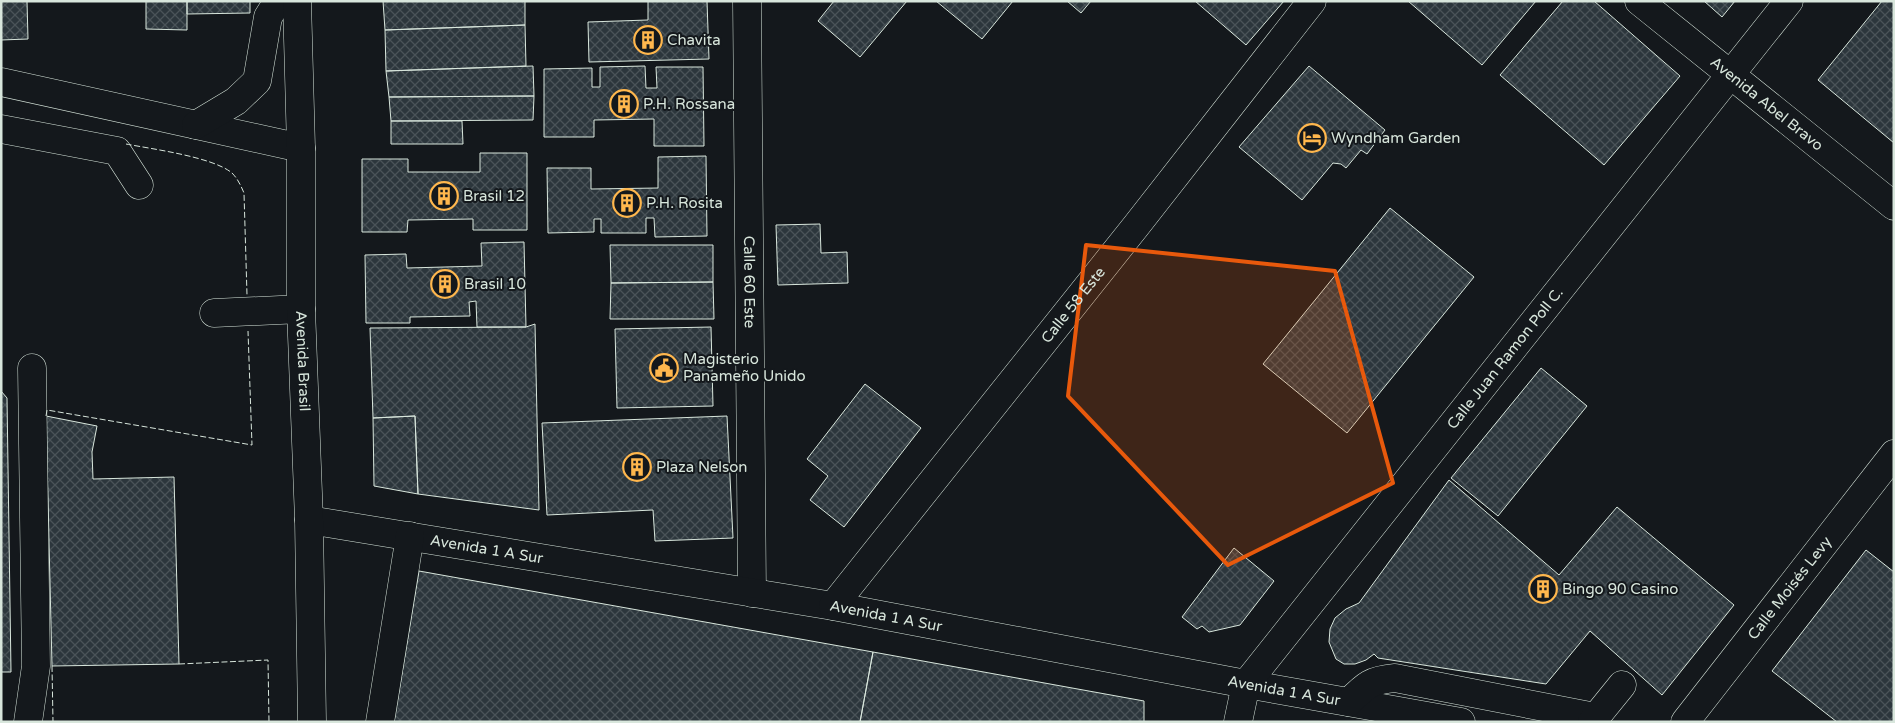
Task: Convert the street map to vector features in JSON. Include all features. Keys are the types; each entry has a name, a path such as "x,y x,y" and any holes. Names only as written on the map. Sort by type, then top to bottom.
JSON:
{"street":[{"path":"196,125 236,101 257,81 268,17 278,1"},
{"name":"Avenida Brasil","path":"297,1 301,148 301,309 309,520 312,722"},
{"name":"Calle 58 Este","path":"832,606 1312,1"},
{"name":"Avenida Abel Bravo","path":"1639,1 1894,206"},
{"name":"Calle Juan Ramon Poll C.","path":"1238,722 1246,684 1789,1"},
{"name":"Calle 60 Este","path":"752,593 755,5"},
{"path":"1,82 301,148"},
{"path":"1,129 117,151 139,185"},
{"path":"214,313 301,309"},
{"path":"28,722 36,666 32,368"},
{"name":"Calle Moisés Levy","path":"1685,722 1894,454"},
{"name":"Avenida 1 A Sur","path":"309,520 832,606 1246,684 1461,722"},
{"path":"380,722 410,536"},
{"path":"1349,702 1364,687 1378,680 1395,678 1594,720 1622,685"}],"highlighted area":[{"path":"1086,245 1335,271 1393,483 1228,565 1068,396"}],"building":[{"path":"1,1 27,1 28,39 1,40"},
{"path":"146,1 187,1 187,30 146,29"},
{"path":"187,1 250,1 250,13 187,14"},
{"path":"383,1 525,1 525,25 385,30"},
{"name":"Chavita","path":"648,1 707,1 709,59 589,62 588,22 648,20"},
{"path":"834,1 907,1 860,57 818,21"},
{"path":"936,1 1013,1 982,39"},
{"path":"1067,1 1091,1 1081,13"},
{"path":"1195,1 1284,1 1246,45"},
{"path":"1408,1 1536,1 1482,65"},
{"path":"1563,1 1594,1 1680,76 1604,165 1500,75"},
{"path":"1704,1 1735,1 1722,17"},
{"path":"1882,1 1894,1 1894,143 1818,80"},
{"path":"525,25 526,66 386,71 385,30"},
{"path":"533,66 534,96 389,97 386,71"},
{"name":"P.H. Rossana","path":"645,66 646,88 657,88 656,67 703,67 704,146 654,146 654,119 594,120 594,137 544,137 544,69 592,68 592,87 600,87 600,67"},
{"name":"Wyndham Garden","path":"1309,66 1385,130 1367,154 1361,150 1346,168 1341,164 1333,163 1302,200 1239,147"},
{"path":"534,96 533,120 391,121 389,97"},
{"path":"391,121 462,121 463,144 391,144"},
{"name":"Brasil 12","path":"480,153 527,153 527,230 473,230 473,219 408,220 407,232 362,232 362,159 408,159 408,172 480,172"},
{"name":"P.H. Rosita","path":"706,156 707,236 655,237 654,218 646,218 646,233 601,233 601,219 594,219 594,232 548,233 547,168 591,168 591,189 658,188 658,157"},
{"path":"1390,208 1474,277 1347,433 1263,364"},
{"path":"820,224 821,253 847,252 848,283 778,285 776,225"},
{"name":"Brasil 10","path":"524,242 526,327 477,327 476,301 469,302 470,316 410,317 410,323 366,323 365,255 406,254 407,268 482,266 481,243"},
{"path":"610,245 713,245 713,282 611,283"},
{"path":"713,282 714,319 610,319 611,283"},
{"path":"535,324 539,510 418,494 415,416 373,418 370,328 526,327"},
{"name":"Magisterio Panameño Unido","path":"711,327 713,406 617,408 615,329"},
{"path":"1541,368 1587,406 1498,516 1451,478"},
{"path":"865,384 921,428 844,527 810,500 828,476 807,459"},
{"path":"1,391 7,398 11,672 1,672"},
{"path":"46,416 97,426 92,452 93,479 174,477 179,664 52,666"},
{"path":"415,416 418,494 374,486 373,418"},
{"name":"Plaza Nelson","path":"727,416 733,538 655,541 653,510 547,515 542,423"},
{"name":"Bingo 90 Casino","path":"1449,480 1559,575 1617,507 1734,605 1662,695 1590,631 1546,684 1378,658 1374,654 1366,660 1355,664 1344,664 1336,659 1329,642 1330,629 1335,618 1346,609 1359,603"},
{"path":"1234,548 1274,581 1240,625 1209,632 1202,626 1197,629 1182,617"},
{"path":"1866,550 1894,572 1894,722 1837,722 1772,671"},
{"path":"419,571 873,652 860,722 394,722"},
{"path":"873,652 1144,701 1144,722 860,722"}],"fence":[{"path":"126,144 211,162 223,167 234,175 244,193 247,295"},
{"path":"46,416 47,410 252,445 248,331"},
{"path":"179,664 268,660 269,722"},
{"path":"52,666 53,722"}],"place":[{"name":"Chavita","path":"648,40"},
{"name":"P.H. Rossana","path":"624,104"},
{"name":"Wyndham Garden","path":"1312,138"},
{"name":"Brasil 12","path":"444,196"},
{"name":"P.H. Rosita","path":"627,203"},
{"name":"Brasil 10","path":"445,284"},
{"name":"Magisterio Panameño Unido","path":"664,368"},
{"name":"Plaza Nelson","path":"637,467"},
{"name":"Bingo 90 Casino","path":"1543,589"}]}
